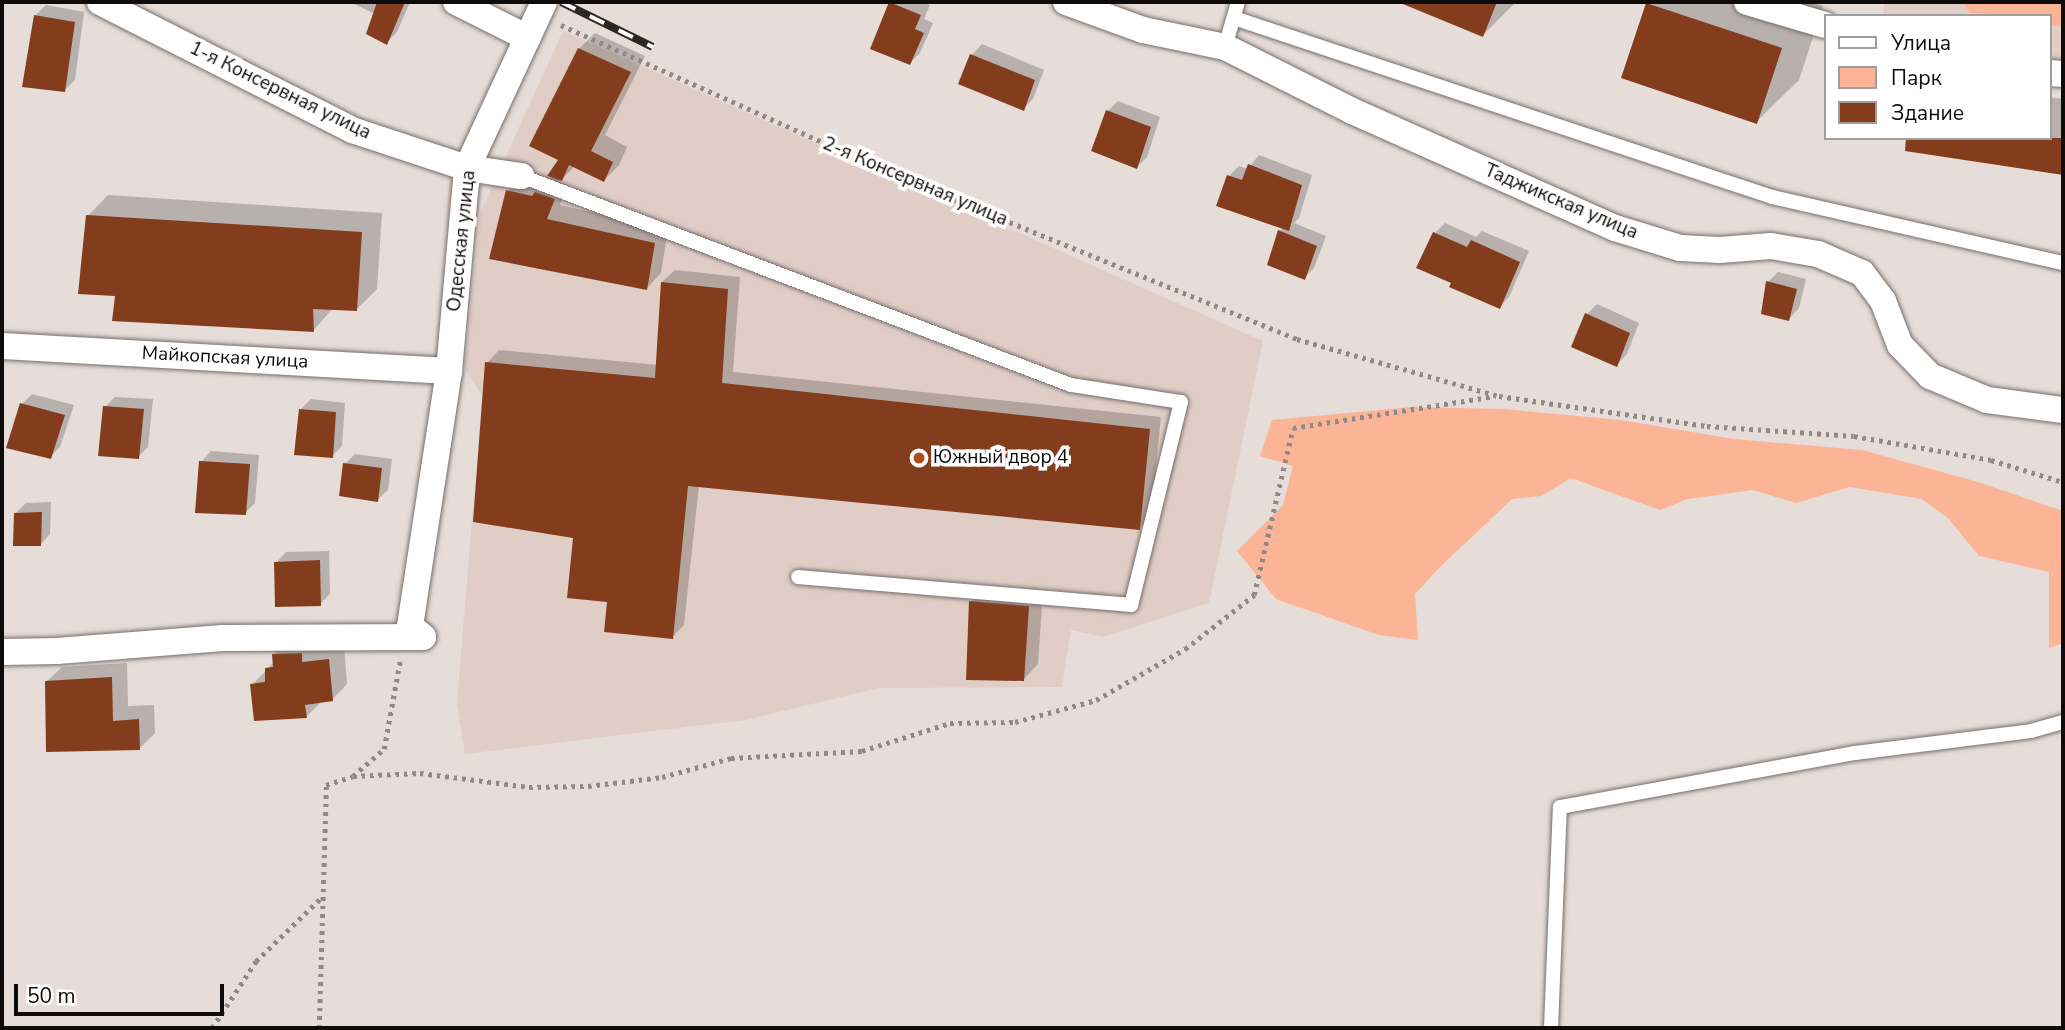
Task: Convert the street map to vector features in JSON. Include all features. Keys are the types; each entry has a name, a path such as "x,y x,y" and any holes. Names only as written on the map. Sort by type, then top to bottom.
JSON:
{"street":[{"name":"1-я Консервная улица","path":"100,2 352,130 467,167 521,176"},
{"path":"456,2 528,38"},
{"name":"Таджикская улица","path":"1066,2 1143,30 1225,47 1352,111 1615,228 1680,248 1720,250 1771,246 1818,254 1862,273 1883,301 1900,345 1930,376 1987,400 2063,411"},
{"path":"1747,2 1824,25"},
{"name":"Одесская улица","path":"404,636 423,636 410,625 449,371 467,167 541,8"},
{"name":"Майкопская улица","path":"2,346 449,371"},
{"path":"2,652 57,651 222,638 404,636"}],"lane":[{"path":"1225,47 1238,2"},
{"path":"1234,18 1772,197 2063,263"},
{"path":"521,176 1071,385 1181,402 1131,605 798,577"},
{"path":"1551,1028 1560,807 1855,753 2031,731 2063,722"}],"path":[{"name":"2-я Консервная улица","path":"541,8 923,187 1297,339 1499,396"},
{"path":"319,1028 326,785 353,776 420,773 529,788 588,786 662,777 731,758 862,751 950,723 1014,722 1096,700 1185,649 1254,595 1293,428 1499,396 1707,426 1854,436 1991,460 2063,482"},
{"path":"353,776 384,749 404,636"},
{"path":"212,1028 256,961 323,896"}],"shaded area":[{"path":"1884,2 2063,2 2063,61 2051,59 2051,14 1883,14"},
{"path":"563,31 1263,341 1209,603 1103,637 1071,630 1062,687 879,688 745,720 465,754 457,704 482,396 465,369 480,213"}],"green space":[{"path":"1962,2 2063,2 2063,27 2051,25 2051,14 1970,13"},
{"path":"1412,407 1504,409 1621,420 1734,439 1862,450 1978,482 2063,511 2063,643 2049,648 2049,572 1979,556 1948,518 1922,499 1849,487 1796,503 1753,490 1688,499 1660,510 1571,478 1541,496 1512,499 1440,567 1415,594 1418,640 1379,635 1276,599 1237,551 1283,505 1293,466 1260,456 1272,420"}],"building":[{"path":"377,2 405,2 387,45 366,34"},
{"path":"889,2 921,15 915,29 924,33 910,65 870,49"},
{"path":"1398,2 1497,2 1483,37"},
{"path":"1646,3 1782,48 1757,124 1621,78"},
{"path":"34,15 75,22 65,92 22,87"},
{"path":"578,48 631,72 591,151 613,162 604,182 569,165 562,181 547,176 558,160 529,146"},
{"path":"970,54 1035,80 1024,111 958,84"},
{"path":"1106,110 1151,127 1137,169 1091,151"},
{"path":"2063,138 2063,175 1905,151 1906,140"},
{"path":"1248,164 1302,185 1289,231 1216,206 1227,175 1242,180"},
{"path":"506,190 532,196 535,192 555,199 547,219 655,243 647,290 489,259"},
{"path":"86,215 362,232 357,311 313,309 314,332 112,321 115,296 78,294"},
{"path":"1278,230 1317,246 1305,280 1267,265"},
{"path":"1433,232 1467,247 1471,240 1520,262 1500,309 1449,287 1451,283 1416,268"},
{"path":"1766,281 1797,289 1789,321 1761,314"},
{"path":"661,282 728,289 722,383 1150,429 1140,530 688,486 673,639 604,632 607,602 567,598 573,538 473,522 485,362 655,378"},
{"path":"1585,313 1630,333 1617,367 1571,347"},
{"path":"20,403 65,415 51,459 6,448"},
{"path":"103,406 144,409 139,459 98,456"},
{"path":"299,409 336,412 333,458 294,455"},
{"path":"199,461 250,464 246,515 195,513"},
{"path":"343,463 382,468 378,502 339,496"},
{"path":"42,512 41,546 13,546 14,513"},
{"path":"320,560 321,606 275,607 274,562"},
{"path":"969,601 1029,606 1024,681 966,680"},
{"path":"302,653 302,662 329,659 333,701 305,705 307,718 254,721 250,684 265,682 265,668 273,667 272,654"},
{"path":"112,677 113,721 139,719 140,750 46,752 45,681"}],"railway":[{"path":"561,2 653,47"}],"place":[{"name":"Южный двор 4","path":"919,458"}]}
